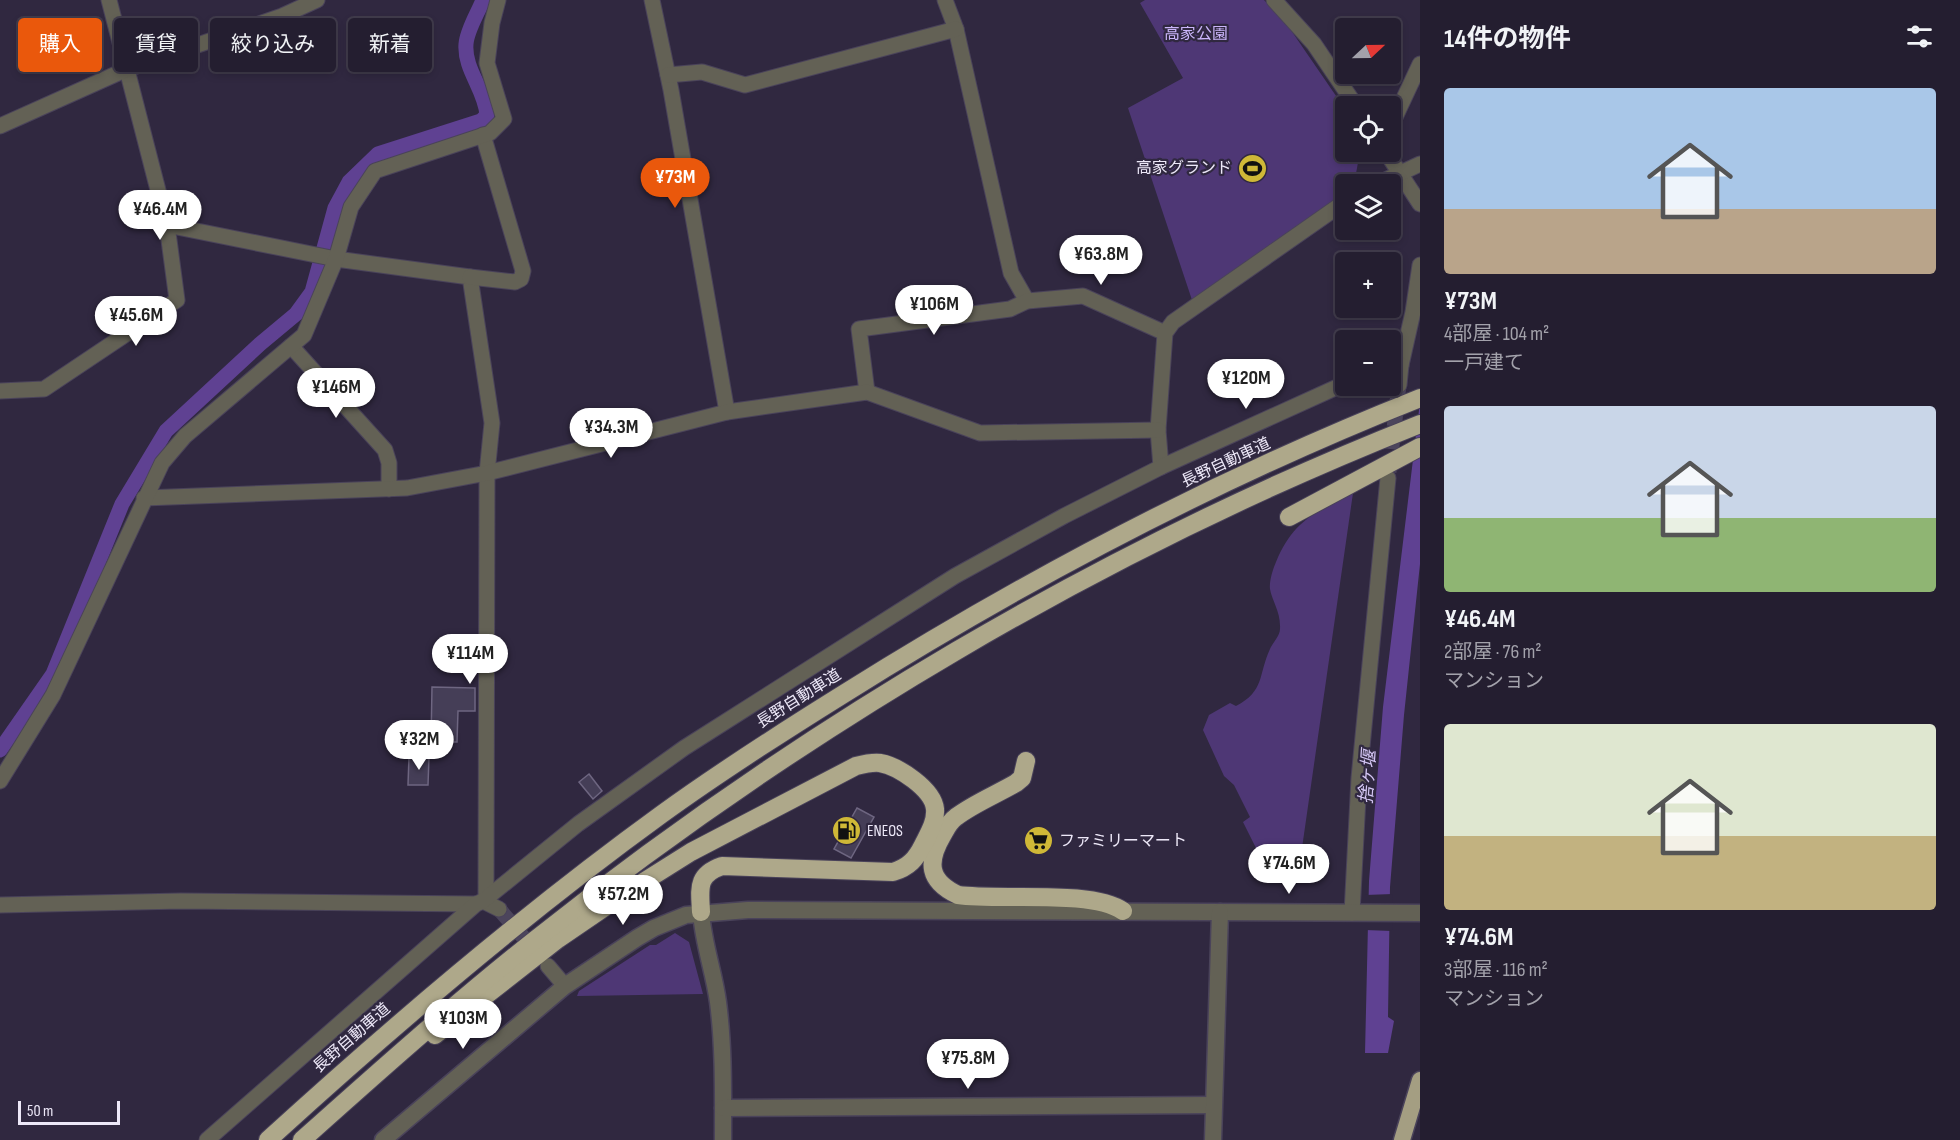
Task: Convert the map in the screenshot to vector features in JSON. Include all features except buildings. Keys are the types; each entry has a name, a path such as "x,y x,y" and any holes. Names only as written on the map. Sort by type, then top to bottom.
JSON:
{"highway":[{"name":"長野自動車道","path":"268,1140 355,1060 516,925 664,812 766,743 935,638 1041,576 1242,476 1412,401"},
{"path":"302,1140 450,1009 610,882 778,763 881,698 1051,599 1135,554 1252,496 1420,424"},
{"path":"1289,517 1420,447"},
{"path":"1026,761 1022,778 1016,783 959,815 948,824 931,858 935,876 948,891 958,896 1091,900 1114,905 1123,911"},
{"path":"364,1084 457,1020 558,939 621,896 691,852 777,806 856,766 870,763 889,766 929,794 935,810 932,827 918,855 903,869 893,872 722,866 706,873 702,880 701,912"},
{"path":"1402,1140 1420,1080"}],"street":[{"path":"109,0 114,22"},
{"path":"198,41 283,7 316,0"},
{"path":"0,781 53,695 162,463 185,436 304,335 336,259 351,207 375,171 490,133 504,119 487,63 492,23 498,0"},
{"path":"651,0 668,75 727,412"},
{"path":"945,0 957,29 1011,273 1027,302"},
{"path":"1274,0 1314,44 1349,96"},
{"path":"668,75 702,72 745,85 957,29"},
{"path":"1401,105 1420,64"},
{"path":"0,126 121,72"},
{"path":"0,391 44,389 177,300 167,225 126,72"},
{"path":"167,225 336,259 515,282 521,279 523,271 483,135"},
{"path":"1392,162 1420,204"},
{"path":"1399,173 1420,164"},
{"path":"1161,467 1158,430 1165,333 1173,322 1335,209"},
{"path":"1401,350 1413,312 1420,265"},
{"path":"470,277 492,423 487,473 482,901"},
{"path":"867,392 859,329 1011,309 1027,302 1083,296 1165,333"},
{"path":"291,346 385,450 389,463 389,489"},
{"path":"207,1140 482,901 578,824 684,748 956,576 1064,516 1161,467 1335,387"},
{"path":"144,498 407,488 487,473 727,412 867,392 980,433 1158,430"},
{"path":"1355,913 1359,778 1388,478"},
{"path":"0,906 181,902 482,901 499,909"},
{"path":"382,1140 565,986 654,928 686,915 736,910 1420,913"},
{"path":"701,912 704,944 712,971 721,1025 723,1140"},
{"path":"1213,1140 1220,912"},
{"path":"548,966 565,986"},
{"path":"723,1108 1213,1105"}],"green space":[{"name":"高家グランド","path":"1145,0 1264,0 1286,23 1336,96 1335,162 1358,162 1356,174 1335,174 1335,203 1192,300 1128,108 1183,78 1140,3"},
{"path":"1353,493 1301,855 1261,858 1243,822 1250,817 1234,785 1224,776 1203,730 1209,715 1230,703 1236,706 1252,694 1259,682 1266,658 1280,629 1279,617 1270,589 1276,562 1283,548 1298,527 1307,519"},
{"path":"675,933 689,942 703,994 577,996 579,991 650,945 656,945"}],"shaded area":[{"path":"1420,402 1420,564 1404,715 1390,887 1388,1017 1394,1021 1388,1053 1365,1053 1369,881 1383,707"}],"pier":[{"path":"1393,894 1392,931 1365,930 1365,895"}],"waterway":[{"path":"0,750 53,674 122,504 166,431 296,314 312,292 335,208 349,182 378,154 481,121 487,115 483,97 471,71 466,53 468,33 483,0"}],"tunnel":[{"path":"1389,472 1398,396"},
{"path":"499,909 536,952"}],"place":[{"name":"高家グランド","path":"1253,168"},
{"name":"ENEOS","path":"846,831"},
{"name":"ファミリーマート","path":"1038,841"}],"park label":[{"name":"高家公園","path":"1196,34"}],"water label":[{"name":"捨ヶ堰","path":"1368,777"}]}
